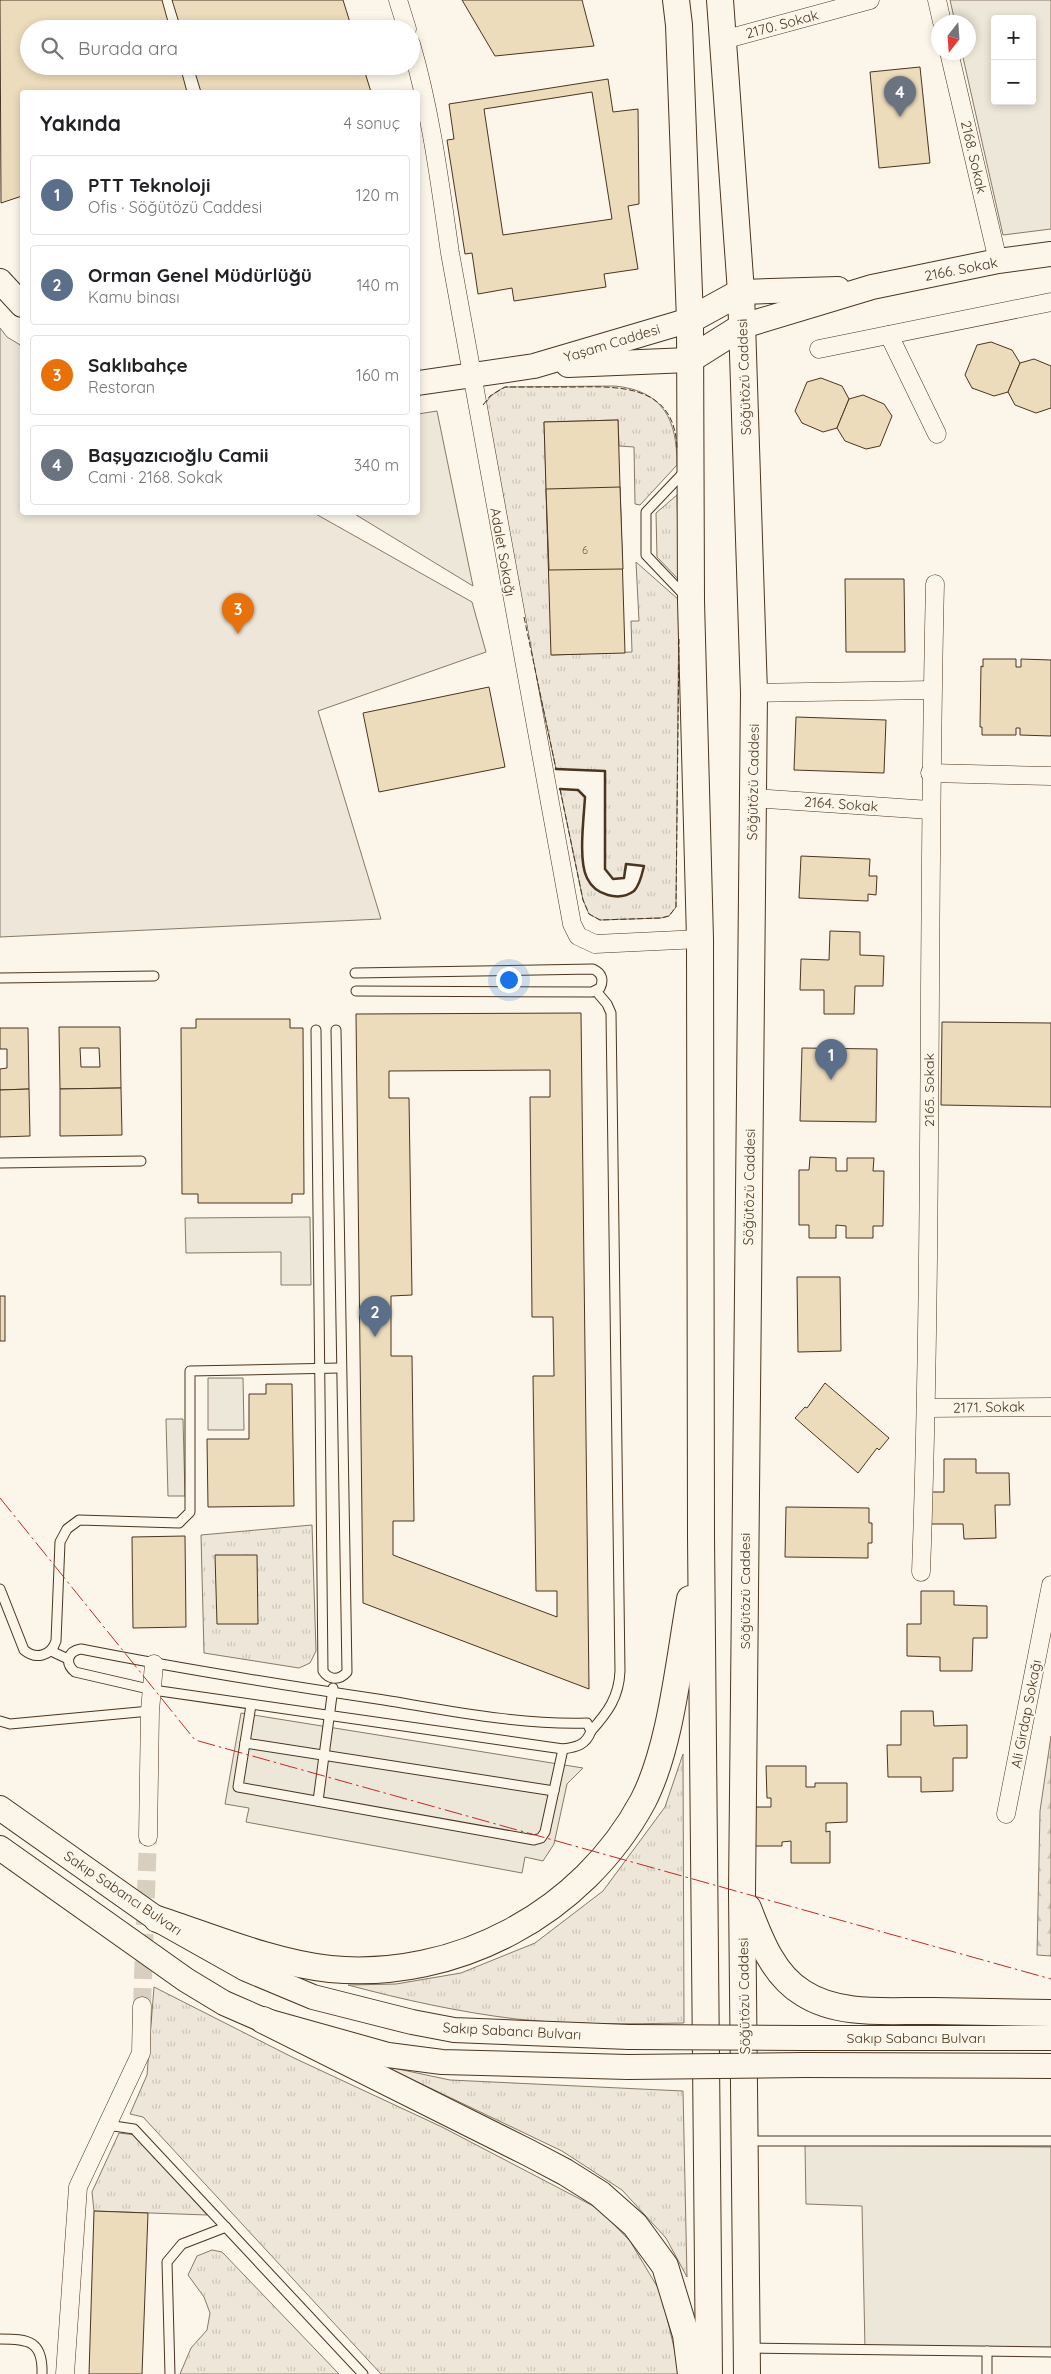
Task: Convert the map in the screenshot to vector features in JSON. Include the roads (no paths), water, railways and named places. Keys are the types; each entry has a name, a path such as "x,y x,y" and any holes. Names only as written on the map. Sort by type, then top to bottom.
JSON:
{"main road":[{"path":"676,0 679,25 690,320 691,601 700,939 701,1537 709,2374"},
{"name":"Söğütözü Caddesi","path":"720,0 743,326 754,693 742,1893 747,2374"},
{"path":"690,320 741,292"},
{"path":"689,360 743,326"},
{"path":"157,1919 291,1962 328,1969 369,1971 411,1967 450,1956 504,1936 549,1910 593,1871 643,1800 661,1755 701,1537"},
{"path":"742,1893 762,1944 772,1960 785,1978 802,1993 820,2002 859,2010 1051,2013"},
{"path":"263,2020 529,2153 565,2172 600,2194 635,2225 665,2266 686,2335 691,2374"}],"street":[{"path":"398,0 404,20"},
{"name":"2170. Sokak","path":"723,40 870,0"},
{"path":"937,0 940,15"},
{"name":"2168. Sokak","path":"951,60 998,261"},
{"name":"Adalet Sokağı","path":"419,75 547,795 574,930 582,939 595,944 700,939"},
{"name":"2166. Sokak","path":"743,326 872,288 998,261 1051,254"},
{"path":"0,281 20,303"},
{"name":"2166. Sokak","path":"741,292 872,288"},
{"path":"819,349 1051,302"},
{"name":"Yaşam Caddesi","path":"534,366 690,320"},
{"path":"889,335 936,434"},
{"name":"Yaşam Caddesi","path":"420,383 534,366 689,360"},
{"name":"2165. Sokak","path":"922,1572 927,1408 930,773 935,584"},
{"path":"754,693 932,690"},
{"path":"930,773 1051,776"},
{"name":"2164. Sokak","path":"752,798 930,810"},
{"name":"2171. Sokak","path":"927,1408 1051,1407"},
{"name":"Ali Girdap Sokağı","path":"1006,1814 1051,1585"},
{"path":"148,1837 150,1711 154,1664"},
{"name":"Sakıp Sabancı Bulvarı","path":"0,1808 157,1919 246,1969 313,1997 454,2030 629,2037 1051,2038"},
{"name":"Sakıp Sabancı Bulvarı","path":"0,1848 186,1980 224,2003 263,2020 355,2047 406,2058 442,2062 628,2067 804,2065 1051,2066"},
{"path":"64,2374 78,2187 141,2053 142,2006"}],"lane":[{"path":"690,466 646,512 646,555 691,601"},
{"path":"355,973 593,969 601,975 602,980 600,988 596,991 356,991"},
{"path":"0,978 154,976"},
{"path":"51,1651 68,1659 71,1668 75,1672 153,1690 329,1717 564,1749 578,1747 584,1743 590,1731 613,1704 620,1676 611,1013 607,1004 596,991"},
{"path":"316,1030 318,1368 323,1671 326,1676 334,1679 340,1678 347,1672 340,1368 336,1030"},
{"path":"0,1163 141,1161"},
{"path":"0,1589 24,1650 29,1654 40,1656 51,1651 56,1641 60,1542 67,1529 79,1520 180,1523 190,1512 190,1371 340,1368"},
{"path":"68,1659 73,1651 81,1649 154,1664 549,1724 587,1723 590,1731"},
{"path":"318,1801 334,1679"},
{"path":"251,1705 238,1787 534,1840 543,1836 564,1749"},
{"path":"0,1722 10,1724 150,1711"},
{"path":"245,1743 554,1791"},
{"path":"108,2124 134,2129 363,2374"},
{"path":"745,2141 1051,2141"},
{"path":"170,2374 167,2262 182,2244 226,2228"},
{"path":"0,2339 22,2339 32,2344 41,2356 42,2374"},
{"path":"747,2348 1051,2352"},
{"path":"987,2351 987,2374"}],"tunnel":[{"path":"142,2006 148,1837"}],"place":[{"name":"Başyazıcıoğlu Camii","path":"900,117"},
{"name":"Saklıbahçe","path":"238,634"},
{"name":"PTT Teknoloji","path":"831,1080"},
{"name":"Orman Genel Müdürlüğü","path":"375,1337"}]}
